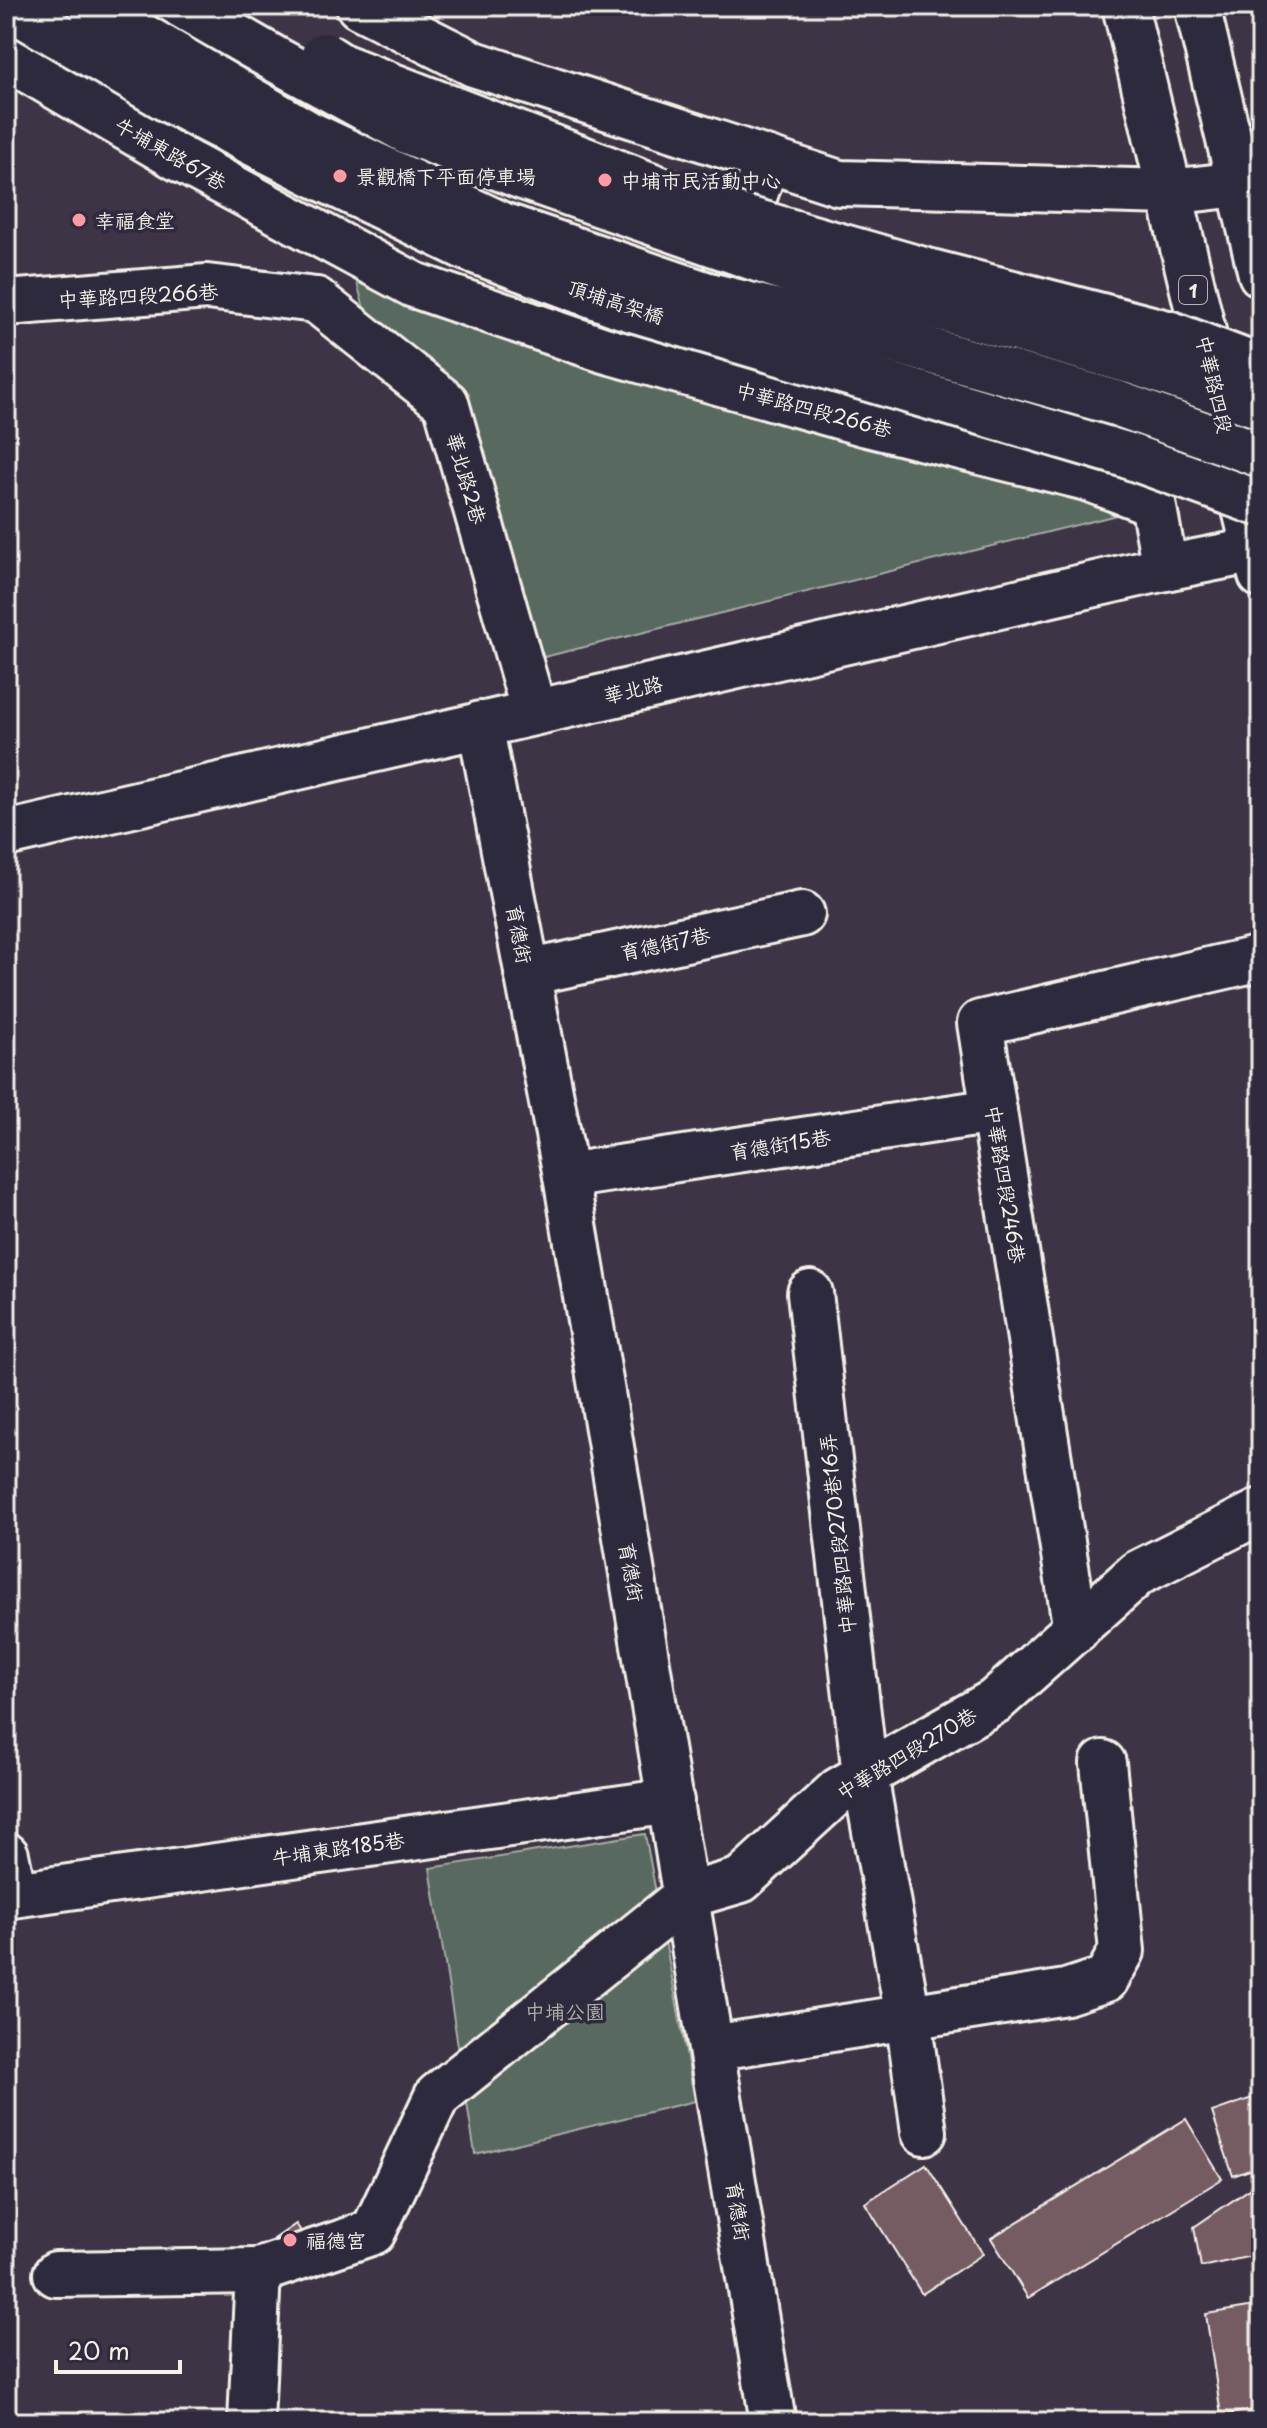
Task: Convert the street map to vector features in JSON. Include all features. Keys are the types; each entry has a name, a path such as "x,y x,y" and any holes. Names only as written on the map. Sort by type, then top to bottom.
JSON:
{"street":[{"name":"頂埔高架橋","path":"8,6 171,101 467,248 622,306 1123,454 1261,504"},
{"name":"頂埔高架橋","path":"91,6 309,134 502,225 705,294 902,343 1116,403 1261,455"},
{"path":"183,6 407,131 523,177 829,284 952,311 1134,362 1261,406"},
{"path":"243,6 341,66 715,210 923,270 1171,334 1261,368"},
{"path":"359,6 474,64 839,183 1170,192 1239,184"},
{"name":"中華路四段","path":"1125,6 1259,558"},
{"path":"1197,6 1261,274"},
{"name":"牛埔東路67巷","path":"6,57 176,157 339,245"},
{"path":"414,285 499,72"},
{"path":"692,375 767,160"},
{"path":"316,300 339,245"},
{"name":"中華路四段266巷","path":"339,245 414,285 604,350 867,424 1087,478 1153,503 1165,568"},
{"name":"中華路四段266巷","path":"6,303 207,287 316,300"},
{"name":"華北路2巷","path":"316,300 446,403 534,712"},
{"name":"華北路","path":"6,834 1165,568 1259,558"},
{"name":"育德街","path":"480,724 566,1176 773,2422"},
{"name":"育德街7巷","path":"527,973 802,914"},
{"name":"中華路四段246巷","path":"1076,1630 980,1023 1261,958"},
{"name":"育德街15巷","path":"566,1176 994,1111"},
{"name":"中華路四段270巷16弄","path":"810,1293 865,1775 908,2017 924,2132"},
{"name":"中華路四段270巷","path":"56,2274 258,2271 373,2232 437,2096 686,1896 741,1880 839,1790 995,1701 1138,1573 1261,1511"},
{"path":"712,2048 1066,1992 1106,1979 1122,1951 1103,1763"},
{"name":"牛埔東路185巷","path":"9,1882 671,1801"},
{"path":"251,2422 258,2271"}],"green space":[{"path":"355,276 687,395 1125,513 536,659 464,393 366,315"},
{"name":"中埔公園","path":"645,1834 695,2101 475,2154 430,1868"}],"building":[{"path":"1261,2095 1261,2166 1233,2176 1212,2112"},
{"path":"1186,2119 1222,2179 1028,2298 991,2238"},
{"path":"926,2164 983,2254 922,2294 865,2203"},
{"path":"1261,2184 1261,2254 1201,2267 1194,2227"},
{"name":"福德宮","path":"296,2224 307,2240 284,2255 274,2239"},
{"path":"1261,2305 1261,2409 1221,2415 1206,2314"}],"place":[{"name":"景觀橋下平面停車場","path":"340,176"},
{"name":"中埔市民活動中心","path":"605,180"},
{"name":"幸福食堂","path":"79,220"},
{"name":"福德宮","path":"290,2240"}]}
